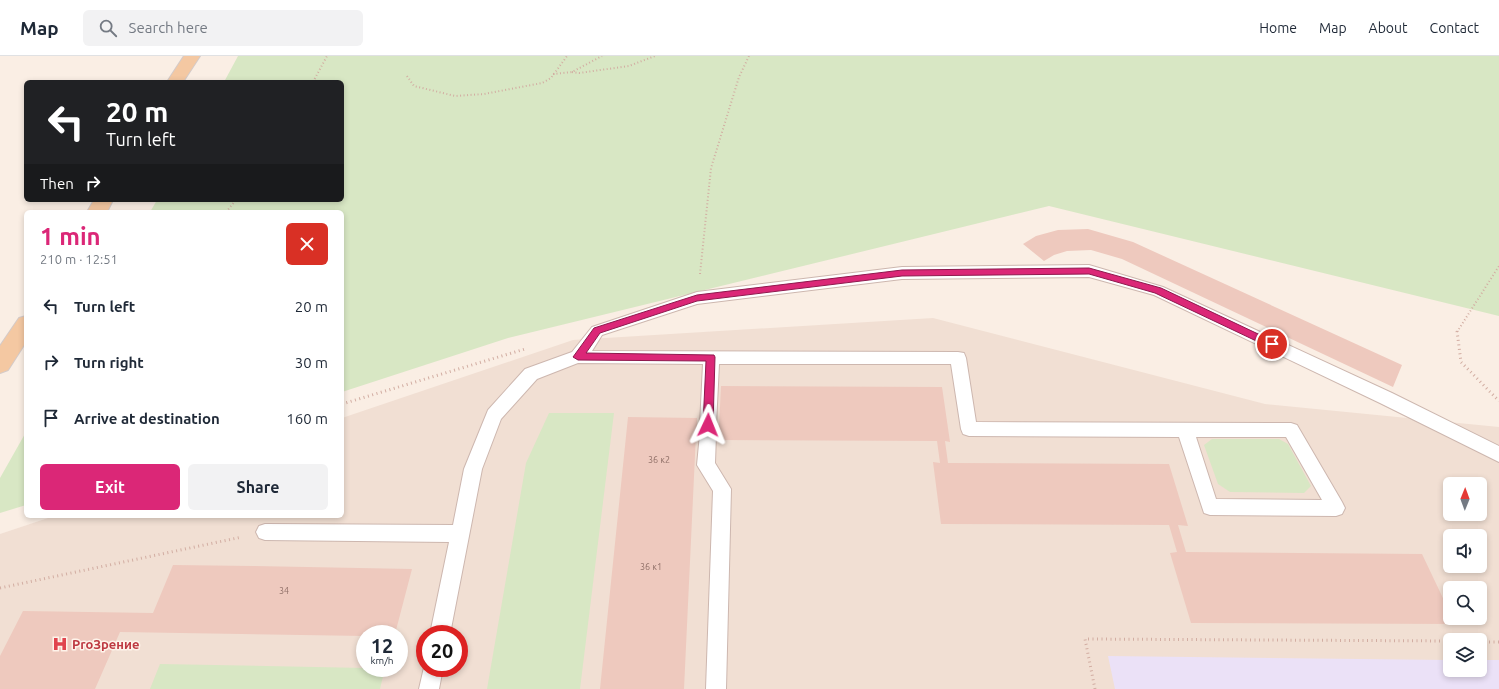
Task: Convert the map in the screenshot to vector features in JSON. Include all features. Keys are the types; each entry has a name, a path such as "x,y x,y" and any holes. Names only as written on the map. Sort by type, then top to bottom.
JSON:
{"main road":[{"path":"176,80 192,56"},
{"path":"0,364 24,327"}],"lane":[{"path":"578,357 597,331 697,298 902,273 1089,271 1158,290 1386,398 1499,454"},
{"path":"442,625 473,469 494,415 531,374 578,357 958,358 969,429 1291,430 1336,508 1210,507 1185,430"},
{"path":"711,357 706,465 722,489 716,689"},
{"path":"266,532 460,534"},
{"path":"429,689 431,677"}],"path":[{"path":"314,80 327,56"},
{"path":"407,76 414,86 455,96 526,87 542,83 554,74 567,56"},
{"path":"572,72 602,56"},
{"path":"554,74 572,72 579,73 629,66 655,56"},
{"path":"697,298 711,168 739,77 749,56"},
{"path":"228,210 234,202"},
{"path":"1499,266 1457,330 1461,362 1499,401"},
{"path":"344,403 533,347"},
{"path":"0,588 266,532"},
{"path":"1095,689 1085,639 1443,642"},
{"path":"1487,642 1499,642"}],"shaded area":[{"path":"933,318 1265,404 1499,427 1499,689 0,689 0,534 48,518 344,518 344,417 573,340"},
{"path":"1108,656 1443,660 1443,677 1487,677 1487,660 1499,660 1499,689 1115,689"}],"green space":[{"path":"238,56 1499,56 1499,316 1049,206 508,338 344,391 344,210 151,210 156,202 344,202 344,80 225,80"},
{"path":"549,413 614,413 580,689 487,689 526,463"},
{"path":"24,436 24,506 0,513 0,478"},
{"path":"1212,439 1279,439 1288,444 1311,486 1304,493 1230,492 1218,484 1204,445"},
{"path":"160,664 356,668 356,677 383,677 380,689 150,689"}],"building":[{"path":"1088,229 1133,242 1402,365 1393,387 1122,259 1091,250 1067,251 1054,255 1044,261 1023,244 1036,236 1058,230"},
{"path":"721,386 942,387 950,442 945,441 948,463 1169,464 1188,526 1178,525 1186,552 1422,554 1443,598 1443,624 1191,623 1170,553 1177,552 1169,525 941,524 933,462 940,463 937,441 719,440 719,434 696,434 684,689 600,689 628,417 697,418 697,426 719,426"},
{"path":"173,565 412,569 397,625 356,625 356,636 120,632 95,689 0,689 0,656 23,611 153,613"}],"place":[{"name":"ProЗрение","path":"60,644"}],"route":[{"path":"708,425 711,357 578,357 597,331 697,298 902,273 1089,271 1158,290 1272,344"}]}
